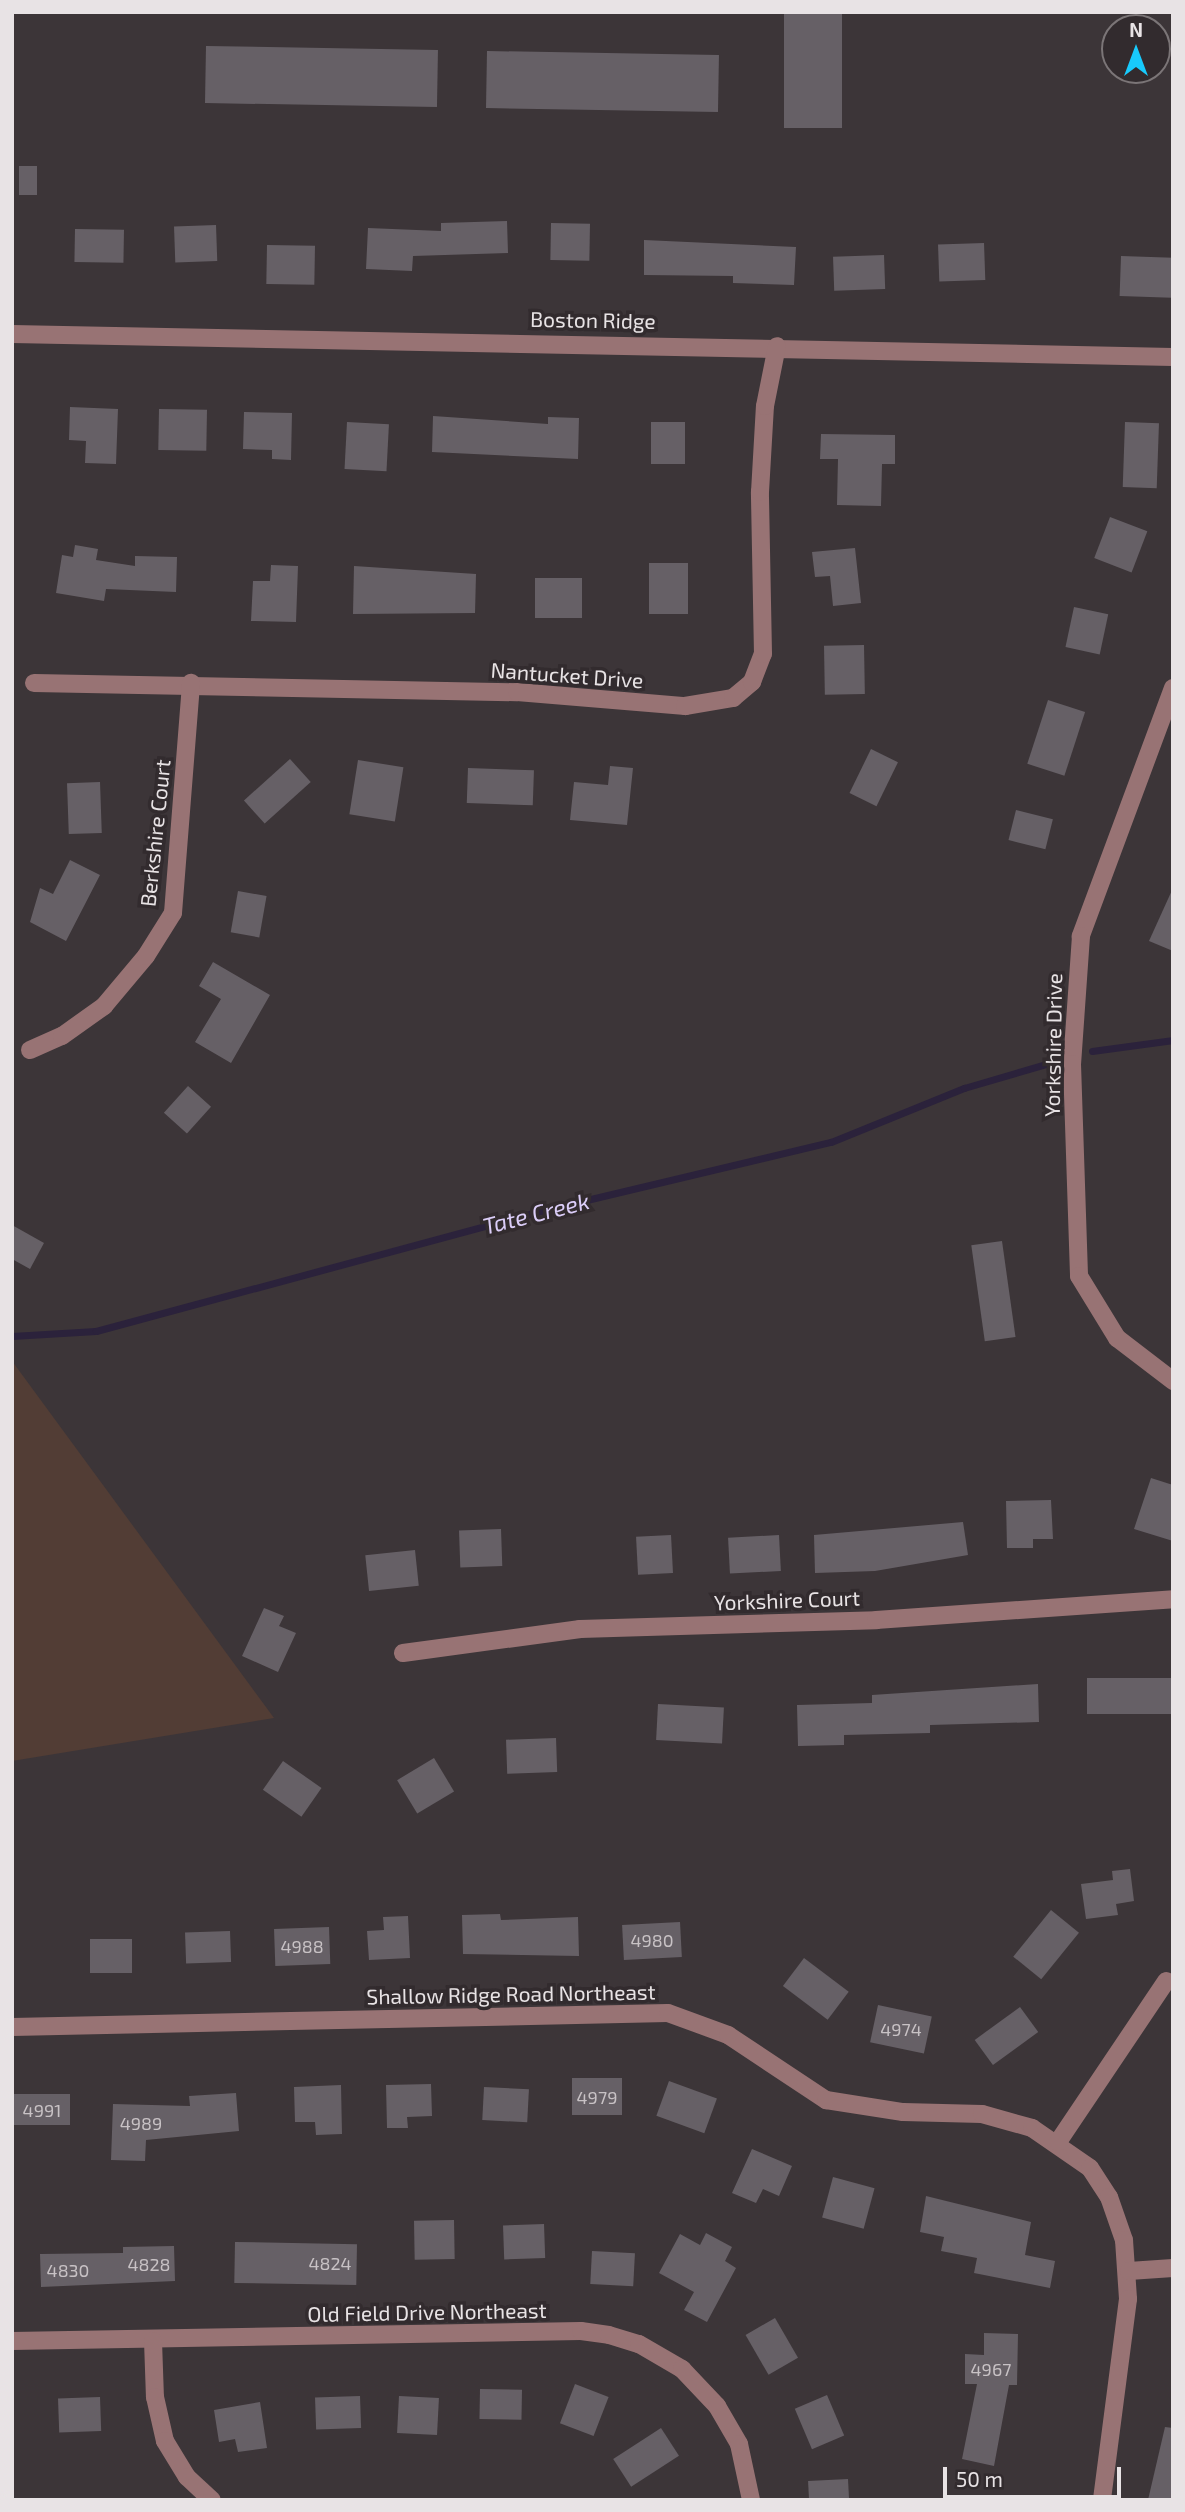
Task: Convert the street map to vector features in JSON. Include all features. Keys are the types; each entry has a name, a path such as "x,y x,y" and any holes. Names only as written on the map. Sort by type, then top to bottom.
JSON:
{"street":[{"name":"Boston Ridge","path":"12,334 777,346 1173,357"},
{"name":"Nantucket Drive","path":"34,682 191,683 517,692 685,706 733,698 752,682 763,654 760,492 765,406 777,346"},
{"name":"Berkshire Court","path":"30,1050 62,1037 104,1006 146,956 173,912 191,683"},
{"name":"Yorkshire Drive","path":"1173,688 1081,936 1072,1064 1079,1276 1117,1338 1173,1381"},
{"name":"Yorkshire Court","path":"403,1653 580,1629 876,1620 1173,1600"},
{"path":"1058,2142 1166,1981"},
{"name":"Shallow Ridge Road Northeast","path":"12,2027 668,2013 728,2035 826,2100 858,2108 1006,2117 1058,2142 1090,2168 1109,2197 1129,2271 1101,2500"},
{"path":"1129,2271 1173,2268"},
{"name":"Old Field Drive Northeast","path":"12,2341 609,2335 639,2344 682,2370 717,2406 739,2444 751,2500"},
{"path":"153,2341 155,2397 165,2441 187,2477 212,2500"}],"shaded area":[{"path":"12,1361 274,1718 12,1761"}],"building":[{"path":"784,12 842,12 842,128 784,128"},
{"path":"206,46 438,50 437,107 205,103"},
{"path":"487,51 719,55 718,112 486,108"},
{"path":"19,166 37,166 37,195 19,195"},
{"path":"507,221 508,253 413,256 412,271 366,269 368,228 441,231 441,223"},
{"path":"551,223 590,224 589,261 550,260"},
{"path":"216,225 217,261 175,262 174,226"},
{"path":"75,229 124,230 123,263 74,262"},
{"path":"644,240 796,247 794,285 733,283 733,276 644,275"},
{"path":"984,243 985,280 939,282 938,245"},
{"path":"267,245 315,246 314,285 266,284"},
{"path":"884,255 885,289 834,291 833,257"},
{"path":"1121,256 1173,258 1172,298 1120,296"},
{"path":"70,407 118,409 116,464 85,463 86,441 69,440"},
{"path":"159,409 207,410 206,451 158,450"},
{"path":"244,412 292,413 291,460 272,459 272,450 243,449"},
{"path":"433,416 548,424 548,417 579,418 578,459 432,452"},
{"path":"347,422 389,424 386,471 345,469"},
{"path":"651,422 685,422 685,464 651,464"},
{"path":"1125,422 1159,423 1157,488 1123,487"},
{"path":"821,434 895,435 895,464 882,464 881,506 837,505 838,459 820,459"},
{"path":"1110,517 1147,531 1132,572 1094,558"},
{"path":"75,545 98,549 96,560 135,566 135,556 177,557 176,592 106,589 104,601 56,593 62,555 73,557"},
{"path":"855,548 861,603 833,606 830,576 815,577 812,552"},
{"path":"649,563 688,563 688,614 649,614"},
{"path":"271,565 298,566 296,622 251,621 253,581 270,581"},
{"path":"354,566 476,574 475,613 353,614"},
{"path":"535,578 582,578 582,618 535,618"},
{"path":"1074,607 1108,614 1100,654 1065,647"},
{"path":"864,645 865,694 825,695 824,646"},
{"path":"1048,700 1085,712 1064,776 1027,764"},
{"path":"871,749 898,762 876,806 850,793"},
{"path":"290,759 311,782 265,824 244,800"},
{"path":"358,760 403,767 395,822 349,814"},
{"path":"610,766 633,768 627,825 570,820 574,782 608,785"},
{"path":"468,768 534,770 533,805 467,803"},
{"path":"100,782 102,833 69,834 67,783"},
{"path":"1016,810 1053,819 1045,849 1009,840"},
{"path":"70,860 100,875 66,941 30,922 40,888 53,894"},
{"path":"1173,888 1173,951 1149,941"},
{"path":"238,891 267,896 259,937 231,932"},
{"path":"213,962 270,995 231,1063 195,1042 221,999 199,986"},
{"path":"188,1086 211,1107 187,1133 164,1113"},
{"path":"12,1225 44,1243 30,1269 12,1259"},
{"path":"1002,1241 1015,1337 985,1341 971,1245"},
{"path":"1151,1478 1173,1485 1173,1541 1134,1529"},
{"path":"1051,1500 1053,1539 1033,1539 1033,1548 1007,1548 1006,1501"},
{"path":"963,1522 968,1555 875,1571 815,1573 814,1535"},
{"path":"501,1529 502,1566 460,1567 459,1530"},
{"path":"671,1535 673,1573 638,1575 636,1537"},
{"path":"779,1535 781,1571 730,1574 728,1538"},
{"path":"415,1550 419,1586 369,1591 365,1555"},
{"path":"264,1608 284,1616 279,1626 296,1633 278,1672 242,1656"},
{"path":"1087,1678 1173,1678 1173,1714 1087,1714"},
{"path":"1038,1684 1039,1722 930,1725 930,1733 844,1735 844,1745 798,1746 797,1705 872,1703 872,1695"},
{"path":"658,1704 724,1707 722,1743 656,1740"},
{"path":"556,1738 557,1772 507,1774 506,1740"},
{"path":"434,1758 454,1791 417,1814 397,1780"},
{"path":"283,1761 322,1788 301,1817 263,1790"},
{"path":"1130,1869 1134,1901 1116,1904 1118,1915 1086,1919 1081,1884 1113,1880 1112,1871"},
{"path":"1051,1910 1079,1933 1041,1979 1013,1957"},
{"path":"500,1914 501,1920 578,1917 579,1956 463,1954 462,1915"},
{"path":"408,1916 410,1958 369,1960 367,1931 384,1930 383,1917"},
{"path":"680,1922 682,1957 624,1960 622,1925"},
{"path":"329,1927 330,1964 275,1966 274,1929"},
{"path":"230,1931 231,1962 186,1964 185,1933"},
{"path":"90,1939 132,1939 132,1973 90,1973"},
{"path":"804,1958 849,1992 828,2020 783,1986"},
{"path":"878,2005 932,2016 924,2054 870,2042"},
{"path":"1020,2007 1038,2032 993,2065 975,2040"},
{"path":"572,2078 622,2078 622,2115 572,2115"},
{"path":"669,2081 717,2098 704,2133 656,2116"},
{"path":"431,2084 432,2116 407,2117 408,2128 387,2128 386,2085"},
{"path":"341,2085 342,2134 316,2135 315,2122 295,2122 294,2087"},
{"path":"484,2087 529,2089 527,2122 482,2120"},
{"path":"236,2093 239,2131 146,2140 145,2161 111,2160 113,2104 190,2106 189,2096"},
{"path":"13,2094 70,2094 70,2125 13,2125"},
{"path":"752,2149 792,2166 779,2196 763,2189 756,2203 732,2193"},
{"path":"833,2177 875,2188 864,2229 822,2218"},
{"path":"926,2196 1031,2222 1025,2255 1055,2261 1050,2288 974,2273 977,2258 941,2251 944,2237 920,2232"},
{"path":"454,2220 455,2259 415,2260 414,2221"},
{"path":"544,2224 545,2258 504,2259 503,2225"},
{"path":"706,2233 732,2247 725,2261 736,2268 707,2322 684,2310 694,2292 659,2273 680,2234 700,2245"},
{"path":"235,2242 357,2244 356,2285 234,2283"},
{"path":"174,2246 175,2281 41,2287 40,2254 123,2253 123,2247"},
{"path":"592,2251 635,2253 633,2286 590,2284"},
{"path":"775,2318 798,2358 769,2375 746,2335"},
{"path":"984,2333 1018,2334 1017,2385 1009,2385 994,2466 962,2459 977,2384 965,2384 965,2354 984,2355"},
{"path":"575,2384 609,2397 594,2436 560,2423"},
{"path":"480,2389 522,2390 521,2420 479,2419"},
{"path":"827,2395 844,2436 812,2449 795,2409"},
{"path":"360,2396 361,2428 316,2430 315,2398"},
{"path":"399,2396 439,2398 437,2435 397,2433"},
{"path":"100,2397 101,2431 59,2432 58,2398"},
{"path":"260,2402 267,2448 238,2452 235,2439 219,2442 214,2410"},
{"path":"1165,2427 1173,2428 1173,2500 1148,2500"},
{"path":"661,2428 679,2456 631,2487 613,2459"},
{"path":"848,2479 849,2500 809,2500 808,2481"}],"waterway":[{"name":"Tate Creek","path":"1092,1051 1173,1040"},
{"name":"Tate Creek","path":"12,1336 96,1331 532,1213 831,1142 964,1088 1053,1062"}]}
